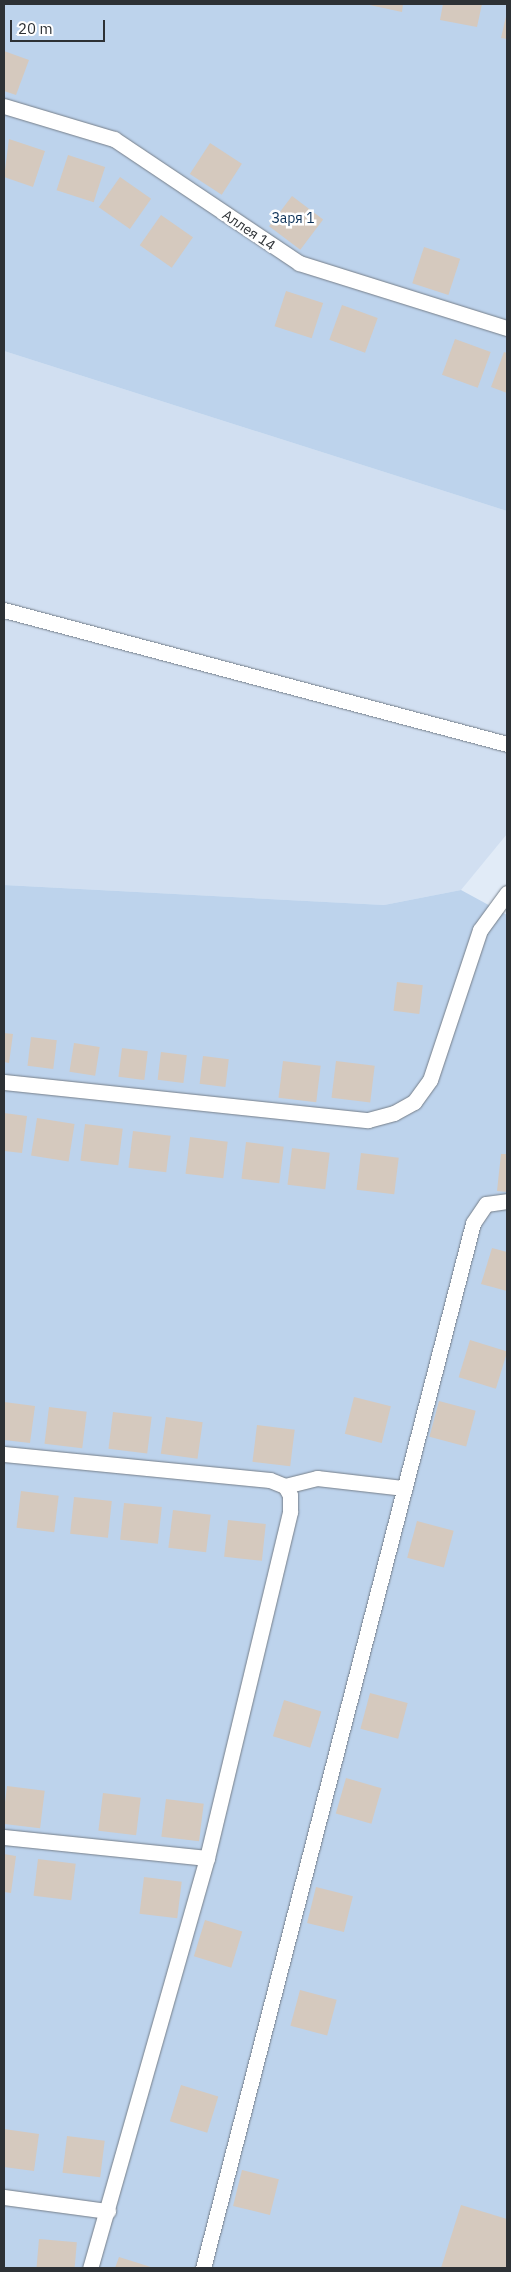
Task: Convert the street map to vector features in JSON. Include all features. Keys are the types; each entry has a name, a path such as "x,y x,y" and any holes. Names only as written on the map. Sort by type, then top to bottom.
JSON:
{"lane":[{"name":"Аллея 14","path":"4,106 114,139 299,263 507,328"},
{"path":"4,610 507,744"},
{"path":"4,1082 368,1120 394,1113 414,1102 430,1080 480,930 507,892"},
{"path":"202,2268 473,1223 486,1204 507,1201"},
{"path":"4,1454 270,1480 285,1486 317,1478 404,1488"},
{"path":"90,2268 108,2211 207,1858 290,1512 285,1486"},
{"path":"4,1837 207,1858"},
{"path":"4,2196 108,2211"}],"shaded area":[{"path":"4,351 507,511 507,834 461,890 384,905 4,885"}],"green space":[{"name":"Заря 1","path":"4,4 507,4 507,511 4,351"},
{"path":"4,885 384,905 461,890 507,915 507,2268 4,2268"}],"building":[{"path":"365,4 403,4 402,12"},
{"path":"443,4 482,4 477,27 440,20"},
{"path":"507,12 507,39 501,38"},
{"path":"4,51 29,60 16,95 4,91"},
{"path":"9,139 45,151 33,187 4,177"},
{"path":"210,143 242,164 222,195 190,174"},
{"path":"68,155 105,167 94,202 57,190"},
{"path":"120,177 151,199 130,229 99,207"},
{"path":"292,196 323,219 300,250 269,226"},
{"path":"161,215 193,237 172,268 140,245"},
{"path":"424,247 460,259 448,295 412,283"},
{"path":"286,291 323,303 312,338 275,326"},
{"path":"342,305 378,318 365,353 329,340"},
{"path":"455,339 491,352 478,388 442,375"},
{"path":"504,352 507,353 507,393 491,387"},
{"path":"397,982 423,985 419,1014 393,1011"},
{"path":"4,1033 13,1034 9,1063 4,1062"},
{"path":"31,1037 57,1040 53,1069 27,1066"},
{"path":"74,1043 100,1047 95,1076 69,1072"},
{"path":"122,1048 148,1051 144,1080 118,1077"},
{"path":"161,1052 187,1055 183,1083 158,1080"},
{"path":"203,1056 229,1059 225,1087 200,1084"},
{"path":"283,1061 321,1066 316,1102 278,1098"},
{"path":"336,1061 375,1066 370,1102 331,1098"},
{"path":"4,1113 27,1116 22,1153 4,1151"},
{"path":"37,1118 75,1124 69,1161 31,1156"},
{"path":"85,1124 123,1129 118,1165 80,1161"},
{"path":"133,1131 171,1136 166,1172 128,1168"},
{"path":"190,1137 228,1142 223,1178 185,1174"},
{"path":"246,1142 284,1147 279,1183 241,1179"},
{"path":"292,1148 330,1153 325,1189 287,1185"},
{"path":"361,1153 399,1158 394,1194 356,1190"},
{"path":"501,1154 507,1154 507,1192 497,1191"},
{"path":"492,1248 507,1252 507,1291 481,1284"},
{"path":"470,1340 507,1351 496,1389 459,1377"},
{"path":"354,1397 391,1406 382,1443 345,1434"},
{"path":"439,1401 476,1411 466,1447 429,1437"},
{"path":"4,1402 35,1406 30,1443 4,1440"},
{"path":"49,1407 87,1412 82,1448 44,1444"},
{"path":"113,1412 152,1417 147,1453 108,1449"},
{"path":"166,1417 203,1422 197,1459 161,1454"},
{"path":"257,1425 295,1430 290,1466 252,1462"},
{"path":"21,1491 59,1496 54,1532 16,1528"},
{"path":"74,1497 112,1501 108,1538 70,1534"},
{"path":"124,1503 162,1507 158,1544 120,1540"},
{"path":"173,1510 211,1515 206,1552 168,1548"},
{"path":"228,1520 266,1524 262,1561 224,1557"},
{"path":"417,1521 454,1531 444,1568 407,1558"},
{"path":"370,1693 408,1703 398,1739 360,1729"},
{"path":"284,1700 321,1711 310,1748 273,1736"},
{"path":"346,1778 382,1788 371,1824 336,1814"},
{"path":"7,1786 45,1791 40,1828 4,1824"},
{"path":"103,1793 141,1798 136,1835 98,1831"},
{"path":"166,1799 204,1804 199,1841 161,1837"},
{"path":"4,1854 16,1856 11,1893 4,1892"},
{"path":"38,1859 76,1864 71,1900 33,1896"},
{"path":"144,1877 182,1882 177,1918 139,1914"},
{"path":"316,1887 353,1896 344,1932 307,1923"},
{"path":"205,1920 242,1931 231,1968 194,1956"},
{"path":"300,1990 337,2000 327,2036 290,2026"},
{"path":"181,2085 218,2096 207,2133 170,2121"},
{"path":"4,2129 39,2134 34,2171 4,2167"},
{"path":"67,2136 105,2141 100,2177 62,2173"},
{"path":"242,2170 279,2179 270,2215 233,2206"},
{"path":"461,2205 507,2219 507,2268 441,2268"},
{"path":"39,2239 77,2242 75,2268 36,2268"},
{"path":"119,2257 154,2268 115,2268"}]}
